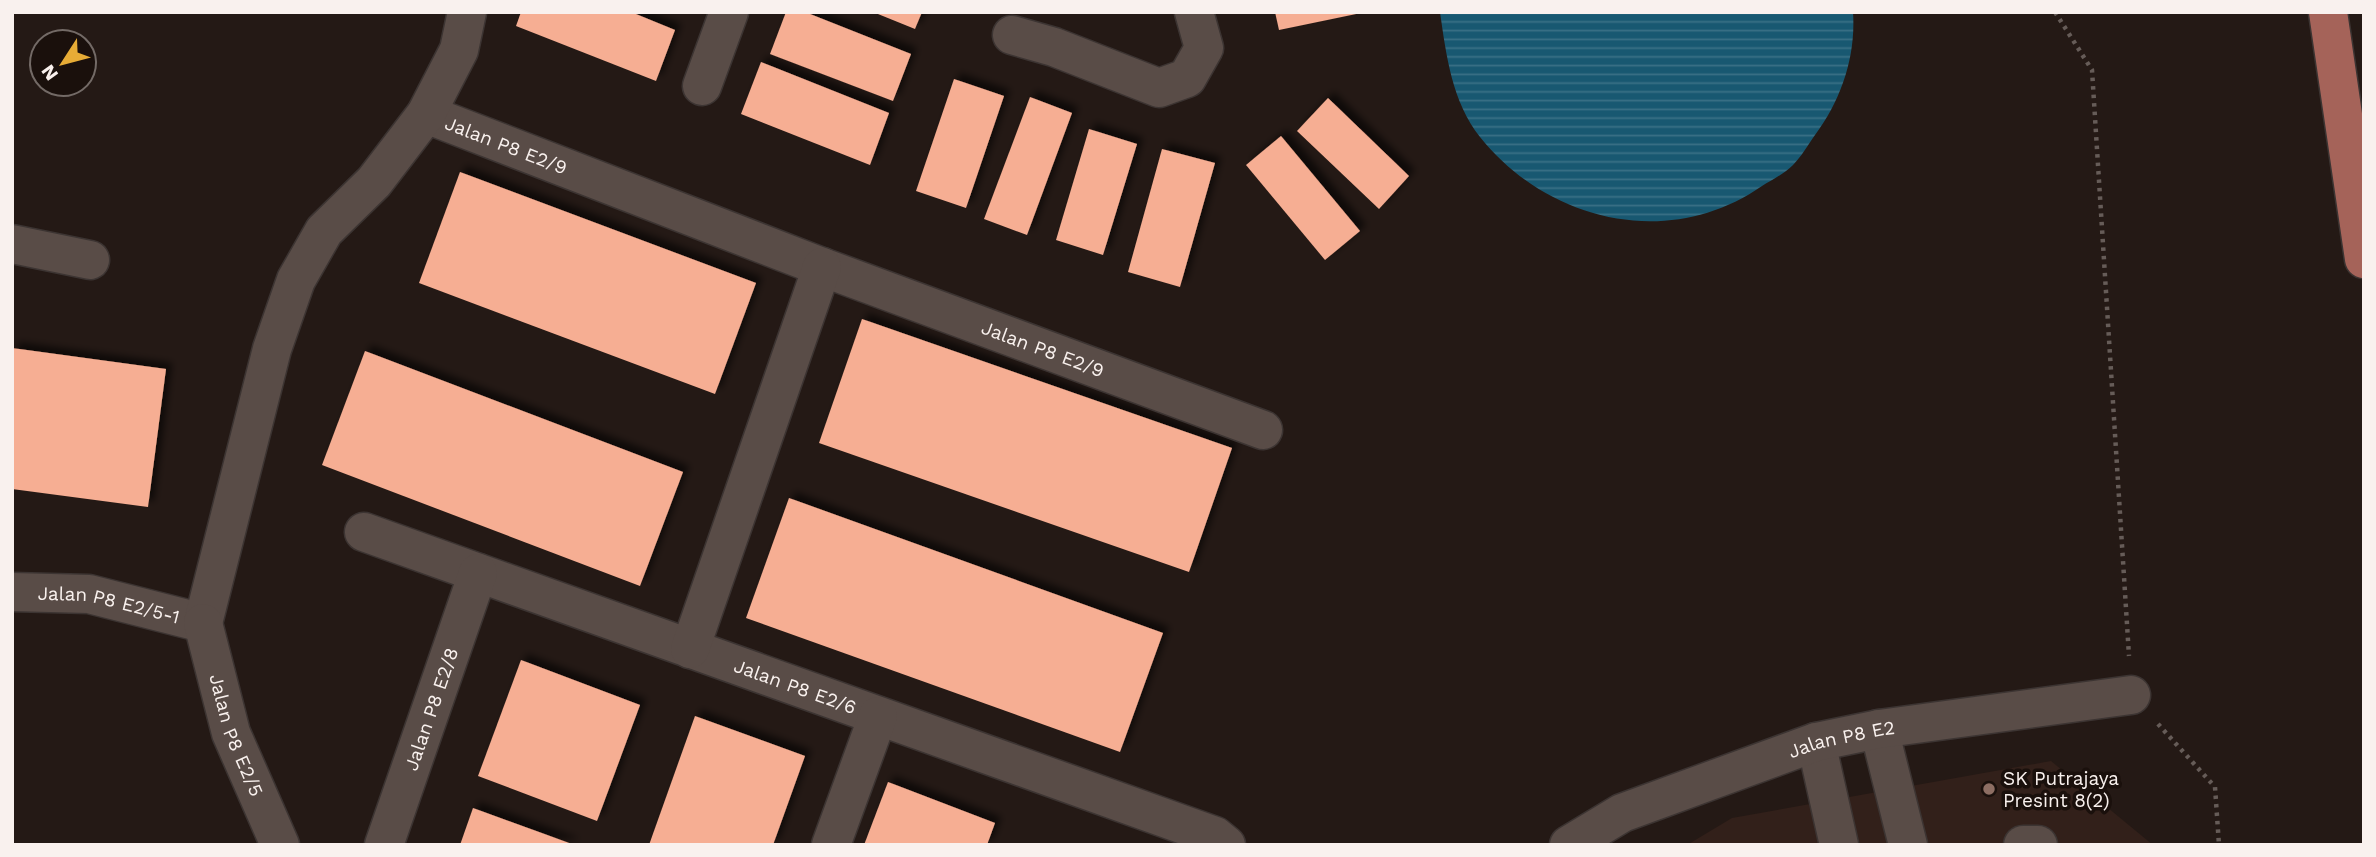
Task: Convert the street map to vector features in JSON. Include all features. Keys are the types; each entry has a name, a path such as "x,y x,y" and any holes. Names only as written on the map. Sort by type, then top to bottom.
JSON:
{"main road":[{"path":"2328,12 2364,259"}],"street":[{"path":"203,623 272,349 296,280 324,232 374,182 426,114 459,50 467,12"},
{"path":"702,86 729,12"},
{"path":"1013,35 1054,47 1159,88 1187,78 1204,48 1195,12"},
{"name":"Jalan P8 E2/9","path":"426,114 822,267 1263,430"},
{"path":"12,244 90,260"},
{"path":"690,649 822,267"},
{"name":"Jalan P8 E2/6","path":"364,532 1214,836 1226,845"},
{"name":"Jalan P8 E2/8","path":"384,845 478,573"},
{"name":"Jalan P8 E2/5-1","path":"12,592 89,594 203,623"},
{"name":"Jalan P8 E2/5","path":"203,623 231,733 279,845"},
{"name":"Jalan P8 E2","path":"1569,845 1622,813 1816,742 1879,729 2132,695"},
{"path":"831,845 878,716"},
{"path":"1879,729 1908,845"},
{"path":"1816,742 1839,845"},
{"path":"2022,845 2038,845"}],"path":[{"path":"2054,12 2092,70 2132,695 2215,787 2219,845"}],"shaded area":[{"name":"SK Putrajaya Presint 8(2)","path":"2051,761 2153,845 1687,845 1732,818"}],"water":[{"path":"1440,12 1853,12 1853,29 1849,61 1839,93 1824,122 1793,165 1726,206 1689,217 1651,221 1612,218 1575,207 1540,190 1508,166 1480,137 1463,109 1452,77"}],"building":[{"path":"521,12 631,12 675,30 656,81 516,26"},
{"path":"786,12 805,12 911,54 893,101 770,54"},
{"path":"873,12 922,12 915,29"},
{"path":"1275,12 1361,12 1361,13 1279,30"},
{"path":"761,62 889,113 870,165 741,114"},
{"path":"954,79 1004,96 966,208 916,191"},
{"path":"1030,97 1072,113 1027,235 984,219"},
{"path":"1328,98 1409,176 1379,209 1297,131"},
{"path":"1089,129 1137,144 1103,255 1056,240"},
{"path":"1281,136 1360,231 1325,260 1246,165"},
{"path":"1162,149 1215,163 1180,287 1128,272"},
{"path":"460,172 756,283 715,394 419,283"},
{"path":"862,319 1232,448 1189,572 819,443"},
{"path":"12,348 166,369 148,507 12,489"},
{"path":"365,351 683,472 640,586 322,465"},
{"path":"789,498 1163,633 1120,752 746,618"},
{"path":"521,660 640,705 597,821 478,776"},
{"path":"695,716 805,756 773,845 649,845"},
{"path":"888,782 995,823 987,845 864,845"},
{"path":"473,808 572,844 572,845 460,845"}],"place":[{"name":"SK Putrajaya Presint 8(2)","path":"1989,789"}]}
